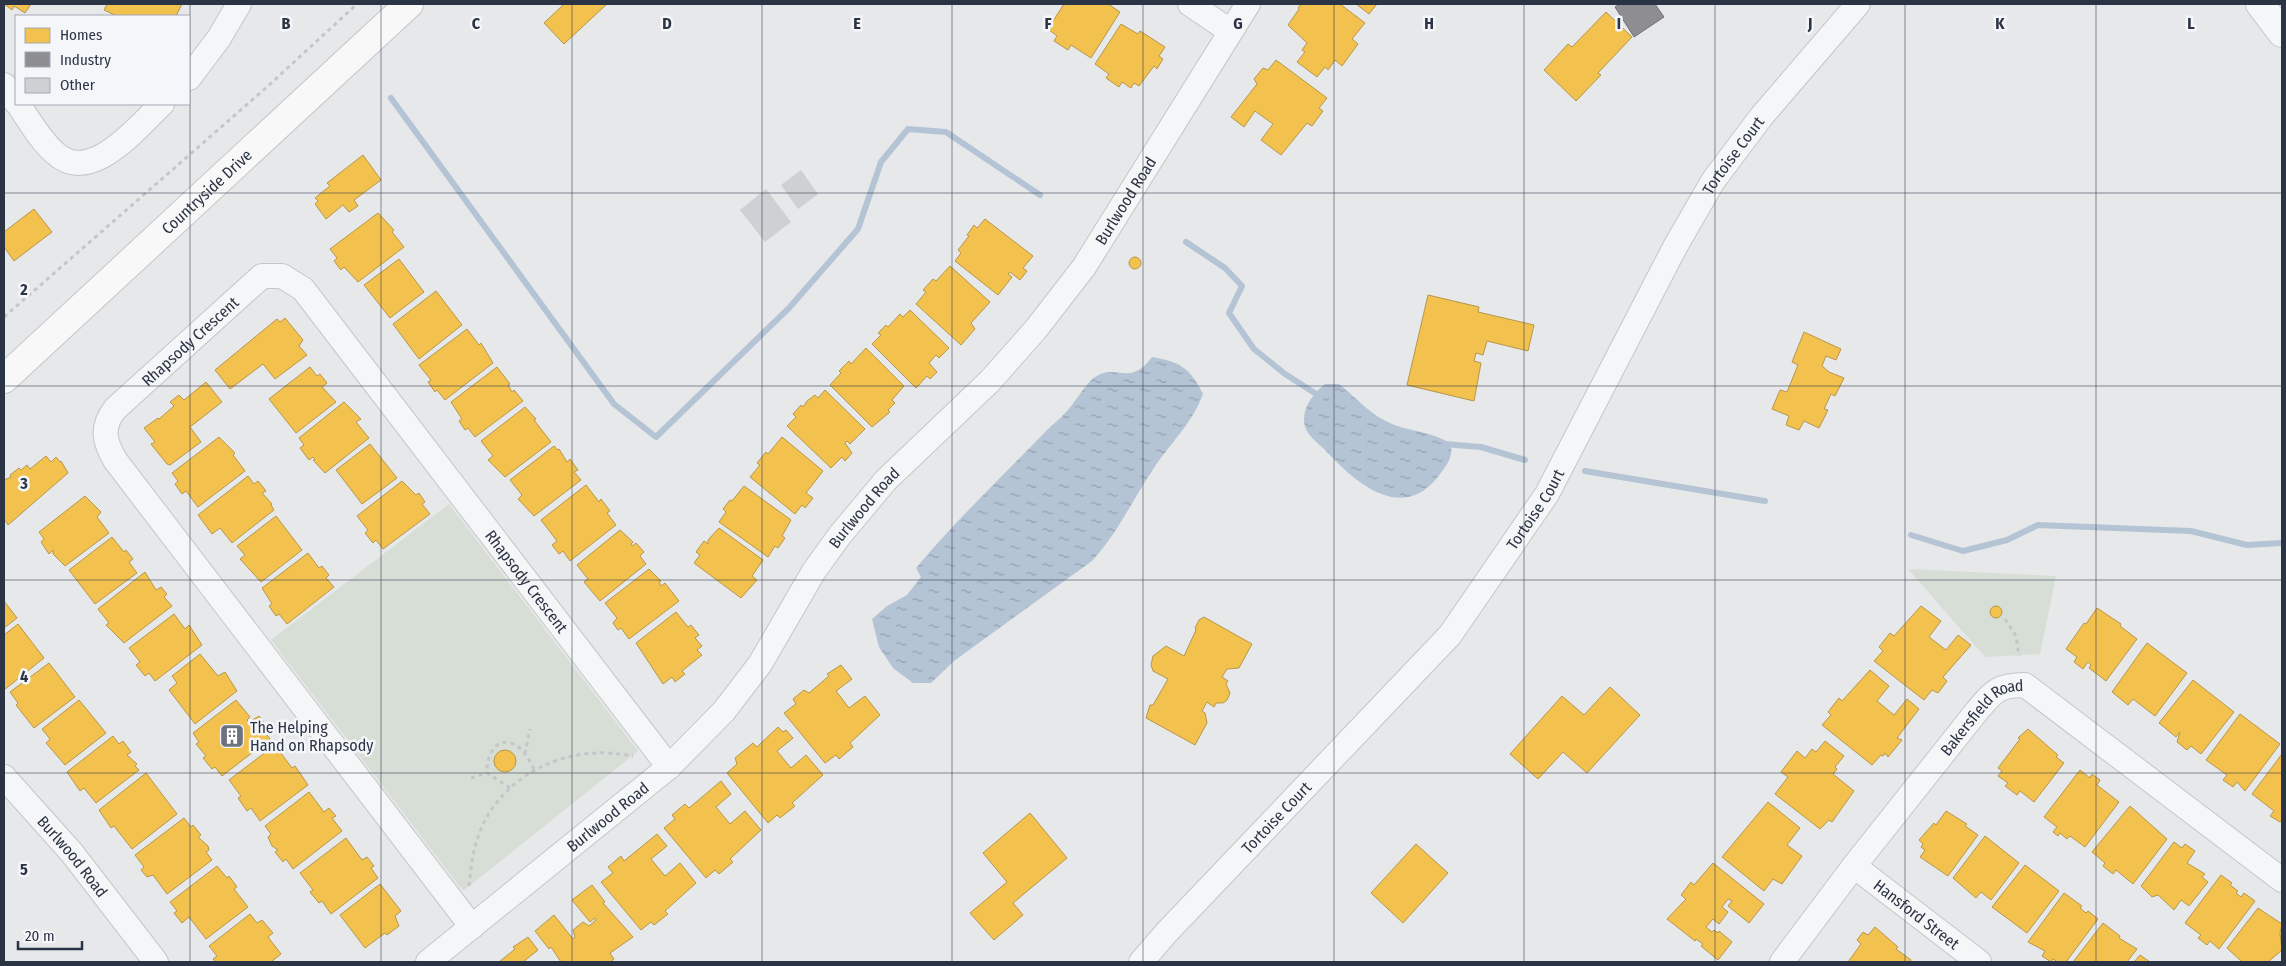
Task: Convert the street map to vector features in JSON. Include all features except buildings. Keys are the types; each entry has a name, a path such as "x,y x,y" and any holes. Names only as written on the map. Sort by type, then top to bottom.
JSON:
{"main road":[{"name":"Countryside Drive","path":"4,379 409,4"}],"street":[{"path":"190,77 219,38 240,4"},
{"path":"1190,4 1230,31"},
{"name":"Burlwood Road","path":"428,962 669,767 705,732 743,688 776,640 814,570 864,505 886,480 990,381 1036,329 1084,267 1248,4"},
{"name":"Tortoise Court","path":"1141,962 1167,932 1450,635 1547,494 1666,264 1713,181 1761,117 1858,4"},
{"path":"2260,4 2282,33"},
{"path":"4,85 15,100"},
{"path":"19,105 55,153 66,160 81,164 97,160 112,150 161,105"},
{"name":"Rhapsody Crescent","path":"472,926 115,460 106,445 104,430 108,418 115,409 262,276 282,276 303,289 669,767"},
{"name":"Bakersfield Road","path":"1782,962 1854,866 1990,697 2006,685 2025,685 2282,880"},
{"name":"Burlwood Road","path":"4,777 72,853 156,962"},
{"name":"Hansford Street","path":"1854,866 1979,962"}],"path":[{"path":"4,317 260,93 357,4"},
{"path":"2005,619 2016,636 2019,656"},
{"path":"525,754 530,728"},
{"path":"487,773 488,756 492,749 505,743 517,746 525,754 534,769"},
{"path":"468,892 478,836 487,816 510,788 534,769 560,759 594,752 638,756"},
{"path":"471,778 487,773"},
{"path":"487,773 510,788"}],"shaded area":[{"path":"449,504 638,751 463,891 271,640"},
{"path":"1908,569 2056,576 2040,654 1985,657"}],"water":[{"path":"1152,357 1170,361 1184,368 1194,378 1203,394 1193,415 1154,468 1101,551 1092,561 954,661 931,683 913,683 893,668 879,647 872,619 887,606 907,595 921,577 916,568 964,515 1064,415 1084,388 1095,377 1110,372 1130,373 1137,371"},
{"path":"1325,384 1339,384 1370,411 1392,424 1437,437 1451,444 1450,458 1437,478 1423,491 1409,497 1394,497 1365,486 1352,476 1306,430 1304,415 1308,404 1317,391"}],"waterway":[{"path":"391,98 614,404 656,437 789,308 858,229 881,162 908,129 946,132 1040,195"},
{"path":"1186,242 1225,268 1242,286 1229,313 1254,349 1285,374 1321,397"},
{"path":"1444,444 1481,447 1525,460"},
{"path":"1585,471 1765,501"},
{"path":"1911,535 1963,551 2007,540 2038,525 2191,531 2247,545 2282,543"}],"place":[{"name":"The Helping Hand on Rhapsody","path":"232,736"}]}
